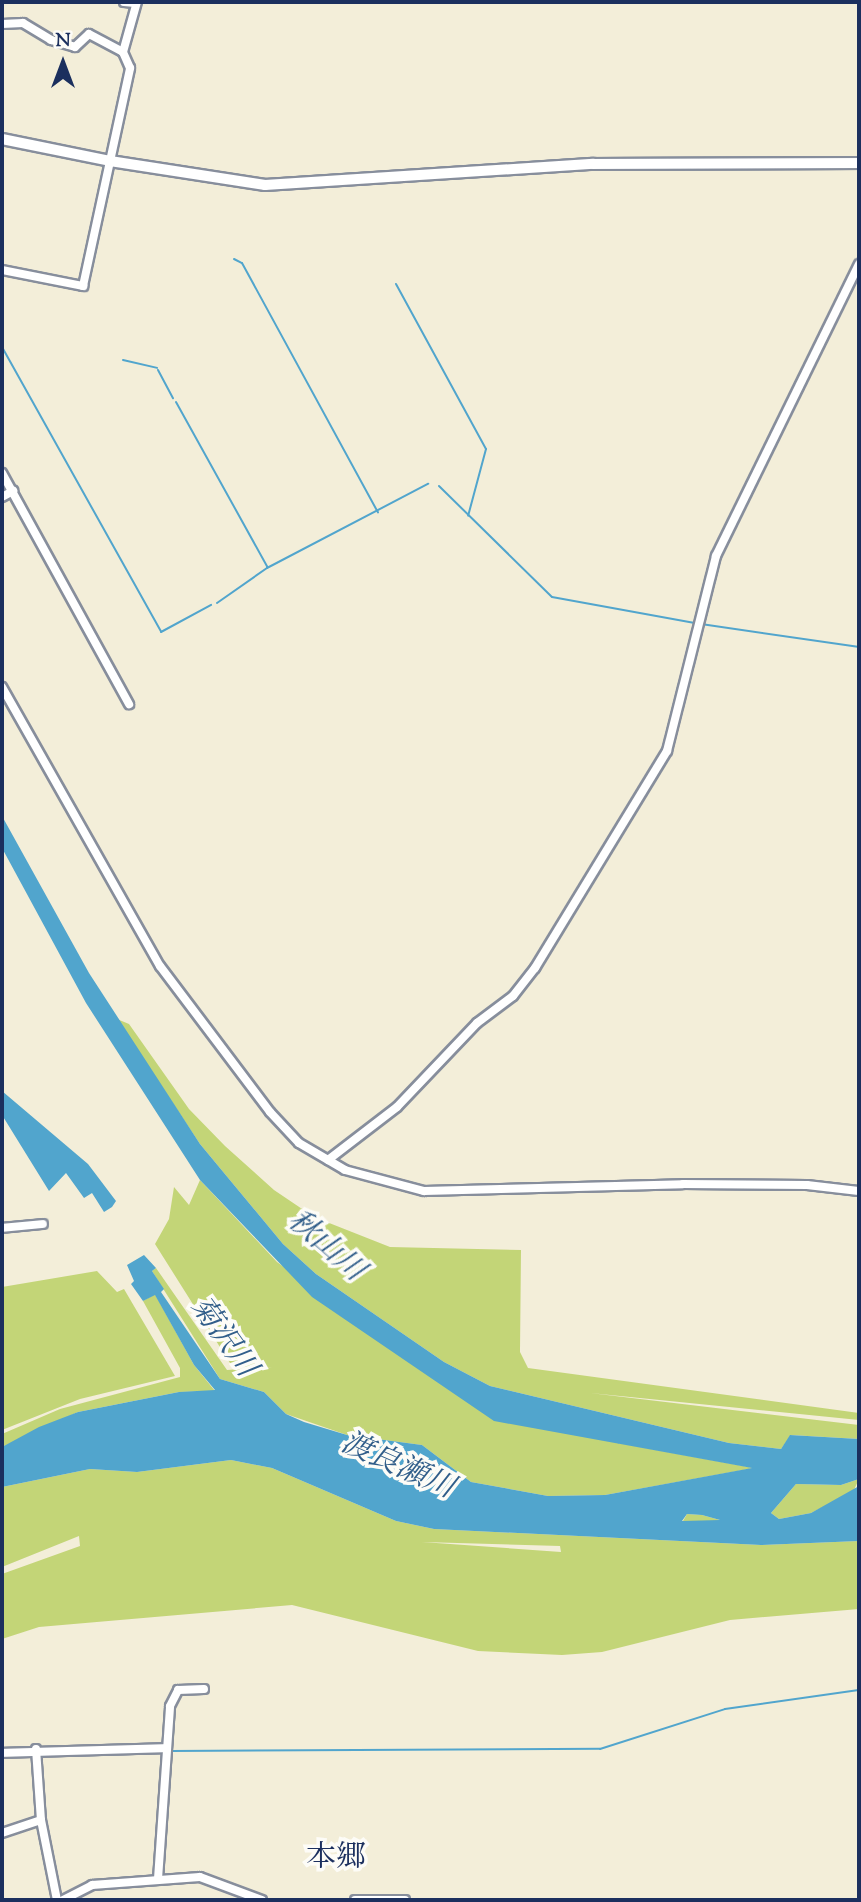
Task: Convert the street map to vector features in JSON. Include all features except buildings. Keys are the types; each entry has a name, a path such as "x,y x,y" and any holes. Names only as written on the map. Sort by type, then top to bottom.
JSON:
{"street":[{"path":"122,52 134,25 136,3 124,2"},
{"path":"2,24 23,23 51,40 75,47 89,34 122,52 130,68 83,286 2,270"},
{"path":"2,139 110,162 265,185 593,164 859,163"},
{"path":"328,1160 397,1107 477,1023 513,996 535,968 667,751 716,556 728,526 859,264"},
{"path":"2,472 129,704"},
{"path":"2,497 13,491"},
{"path":"2,687 160,966 270,1112 299,1143 363,1177 424,1191 708,1184 807,1185 859,1191"},
{"path":"2,1228 43,1224"},
{"path":"158,1879 170,1706 178,1690 204,1689"},
{"path":"2,1753 36,1749 167,1748"},
{"path":"36,1749 41,1820 57,1900"},
{"path":"2,1833 41,1820"},
{"path":"63,1900 92,1885 158,1879 208,1879 262,1900"},
{"path":"355,1900 405,1900"}],"green space":[{"path":"117,1019 129,1024 189,1109 225,1146 274,1190 314,1217 390,1247 521,1250 520,1352 528,1368 859,1413 859,1420 590,1393 859,1425 859,1439 791,1435 781,1449 729,1443 490,1386 444,1362 316,1274 283,1244 200,1144"},
{"path":"200,1180 277,1262 494,1420 754,1468 605,1495 548,1496 471,1482 422,1445 347,1435 286,1414 264,1392 220,1379 152,1271 156,1268 227,1370 272,1367 238,1367 230,1363 155,1244 169,1219 174,1187 189,1205"},
{"path":"97,1271 117,1292 124,1289 175,1376 80,1399 2,1430 2,1287"},
{"path":"155,1294 194,1365 215,1391 179,1392 78,1412 2,1447 2,1434 60,1409 180,1377 180,1368 143,1301"},
{"path":"231,1460 272,1468 396,1521 434,1529 761,1545 859,1541 859,1609 730,1620 602,1652 562,1655 478,1651 292,1605 39,1627 2,1639 2,1574 80,1546 79,1536 2,1567 2,1487 90,1469 137,1472","holes":["422,1542 560,1546 561,1552"]},
{"path":"859,1479 853,1492 811,1513 779,1519 771,1513 796,1484 841,1485"},
{"path":"687,1514 720,1520 714,1524 683,1521"}],"water":[{"name":"渡良瀬川","path":"2,816 89,973 200,1144 283,1244 316,1274 444,1362 490,1386 729,1443 781,1449 790,1435 859,1439 859,1479 841,1485 796,1484 771,1513 779,1519 811,1513 859,1486 859,1541 761,1545 434,1529 396,1521 272,1468 231,1460 137,1472 90,1469 2,1487 2,1447 39,1427 78,1412 179,1392 215,1390 194,1365 155,1295 143,1301 131,1284 134,1281 127,1265 144,1255 156,1268 152,1271 164,1289 161,1292 220,1379 264,1392 286,1414 304,1422 347,1435 422,1445 471,1482 548,1496 605,1495 752,1468 494,1421 312,1297 200,1180 86,1003 2,848","holes":["687,1514 720,1520 682,1521"]},
{"path":"2,1091 88,1164 116,1201 112,1207 104,1212 92,1193 84,1198 66,1173 49,1191 2,1115"}],"waterway":[{"path":"234,259 242,263 378,512"},
{"path":"396,284 486,449 468,516"},
{"path":"2,347 161,632 211,605"},
{"path":"123,360 157,368"},
{"path":"158,370 173,398"},
{"path":"176,402 267,566"},
{"path":"217,603 267,568 428,484"},
{"path":"439,486 552,597 695,623"},
{"path":"701,624 859,647"},
{"path":"171,1751 600,1749 725,1709 859,1690"}],"district":[{"name":"本郷","path":"336,1859"}],"water label":[{"name":"秋山川","path":"325,1247"},
{"name":"菊沢川","path":"222,1338"}]}
